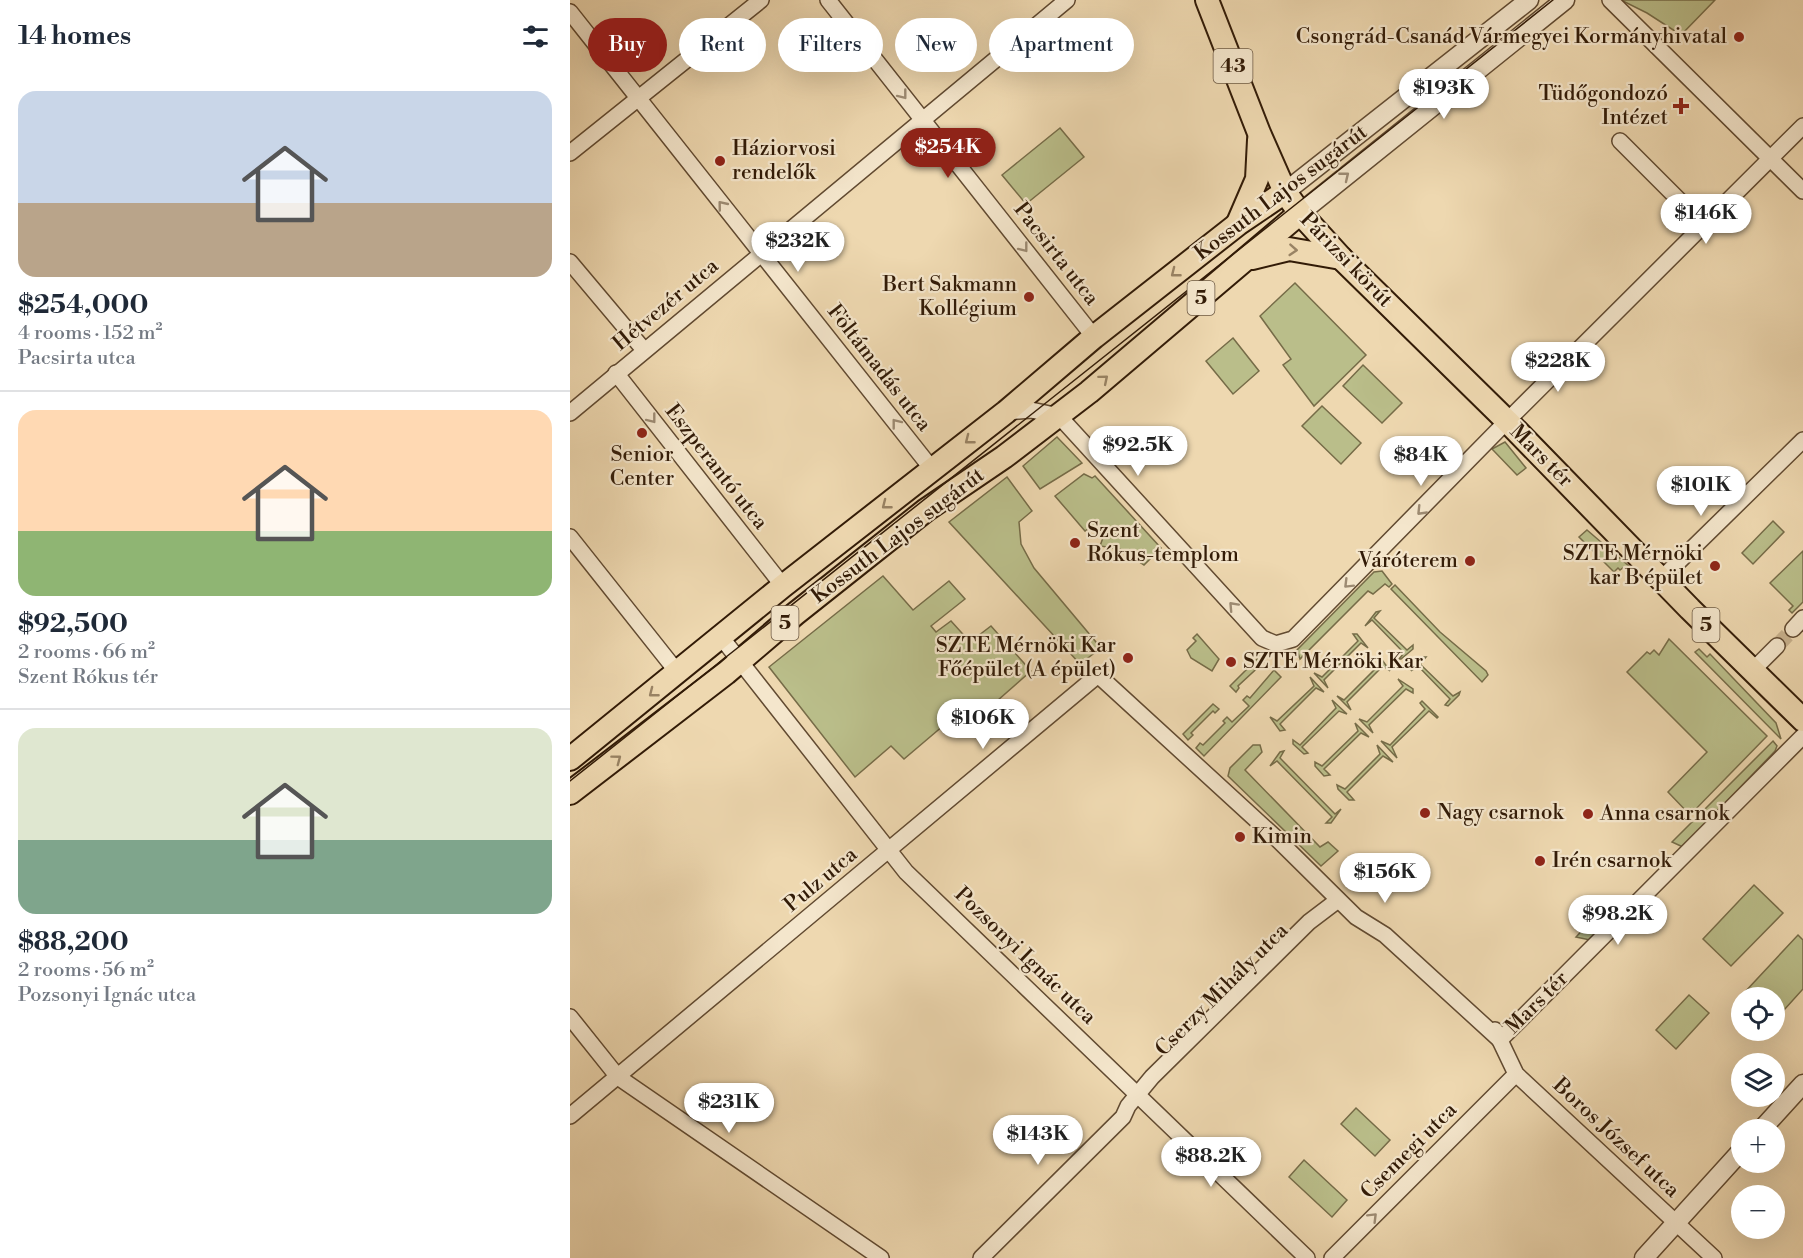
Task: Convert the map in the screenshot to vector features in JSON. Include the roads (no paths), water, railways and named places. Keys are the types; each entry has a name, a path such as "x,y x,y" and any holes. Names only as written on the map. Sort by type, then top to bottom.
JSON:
{"main road":[{"name":"Párizsi körút","path":"1207,0 1285,192 1300,213 1341,258 1507,421"},
{"path":"1238,224 1257,180 1259,132"},
{"name":"Kossuth Lajos sugárút","path":"570,759 783,586 1006,412 1094,337 1238,224 1285,192"},
{"name":"Kossuth Lajos sugárút","path":"570,793 926,510 1059,416 1300,213"},
{"name":"5","path":"1245,260 1289,249 1341,258"},
{"name":"Mars tér","path":"1507,421 1803,720"}],"street":[{"path":"570,153 762,0"},
{"name":"Pacsirta utca","path":"828,0 1094,337"},
{"name":"Hétvezér utca","path":"570,413 1067,0"},
{"name":"Kossuth Lajos sugárút","path":"1285,192 1529,0"},
{"name":"Kossuth Lajos sugárút","path":"1300,213 1565,0"},
{"path":"1610,0 1803,191"},
{"name":"Föltámadás utca","path":"570,12 932,469"},
{"path":"1507,421 1803,126"},
{"path":"1620,141 1704,224"},
{"path":"570,262 644,350"},
{"name":"Eszperantó utca","path":"616,374 783,586"},
{"path":"1006,412 1031,410 1059,416"},
{"name":"Mars tér","path":"1059,416 1262,638 1276,644 1293,639 1507,421"},
{"path":"1661,579 1803,440"},
{"path":"570,537 678,673"},
{"path":"721,637 740,660"},
{"path":"1752,671 1777,645"},
{"name":"Pozsonyi Ignác utca","path":"740,660 915,880 1307,1258"},
{"name":"Pulz utca","path":"570,1116 1098,675 1172,741"},
{"name":"Mars tér","path":"1172,741 1356,917 1385,934 1500,1040 1803,736"},
{"name":"Cserzy Mihály utca","path":"981,1258 1123,1117 1152,1077 1309,922 1320,916 1338,900"},
{"path":"570,1017 618,1077 881,1258"},
{"name":"Boros József utca","path":"1500,1040 1516,1074 1714,1258"},
{"name":"Csemegi utca","path":"1332,1258 1516,1074"},
{"path":"1771,1119 1803,1084"},
{"name":"Cserzy Mihály utca","path":"968,1258 1117,1111 1138,1096"},
{"path":"1644,1258 1731,1162"}],"tunnel":[{"path":"1777,646 1793,629"}],"tram line":[{"path":"570,781 1553,0"}],"place":[{"name":"Csongrád-Csanád Vármegyei Kormányhivatal","path":"1739,37"},
{"name":"Tüdőgondozó Intézet","path":"1681,106"},
{"name":"Háziorvosi rendelők","path":"720,161"},
{"name":"Bert Sakmann Kollégium","path":"1029,297"},
{"name":"Senior Center","path":"642,433"},
{"name":"Szent Rókus-templom","path":"1075,543"},
{"name":"Váróterem","path":"1470,561"},
{"name":"SZTE Mérnöki kar B épület","path":"1715,566"},
{"name":"SZTE Mérnöki Kar Főépület (A épület)","path":"1128,658"},
{"name":"SZTE Mérnöki Kar","path":"1231,662"},
{"name":"Nagy csarnok","path":"1425,813"},
{"name":"Anna csarnok","path":"1588,814"},
{"name":"Kimin","path":"1240,837"},
{"name":"Irén csarnok","path":"1540,861"}]}
